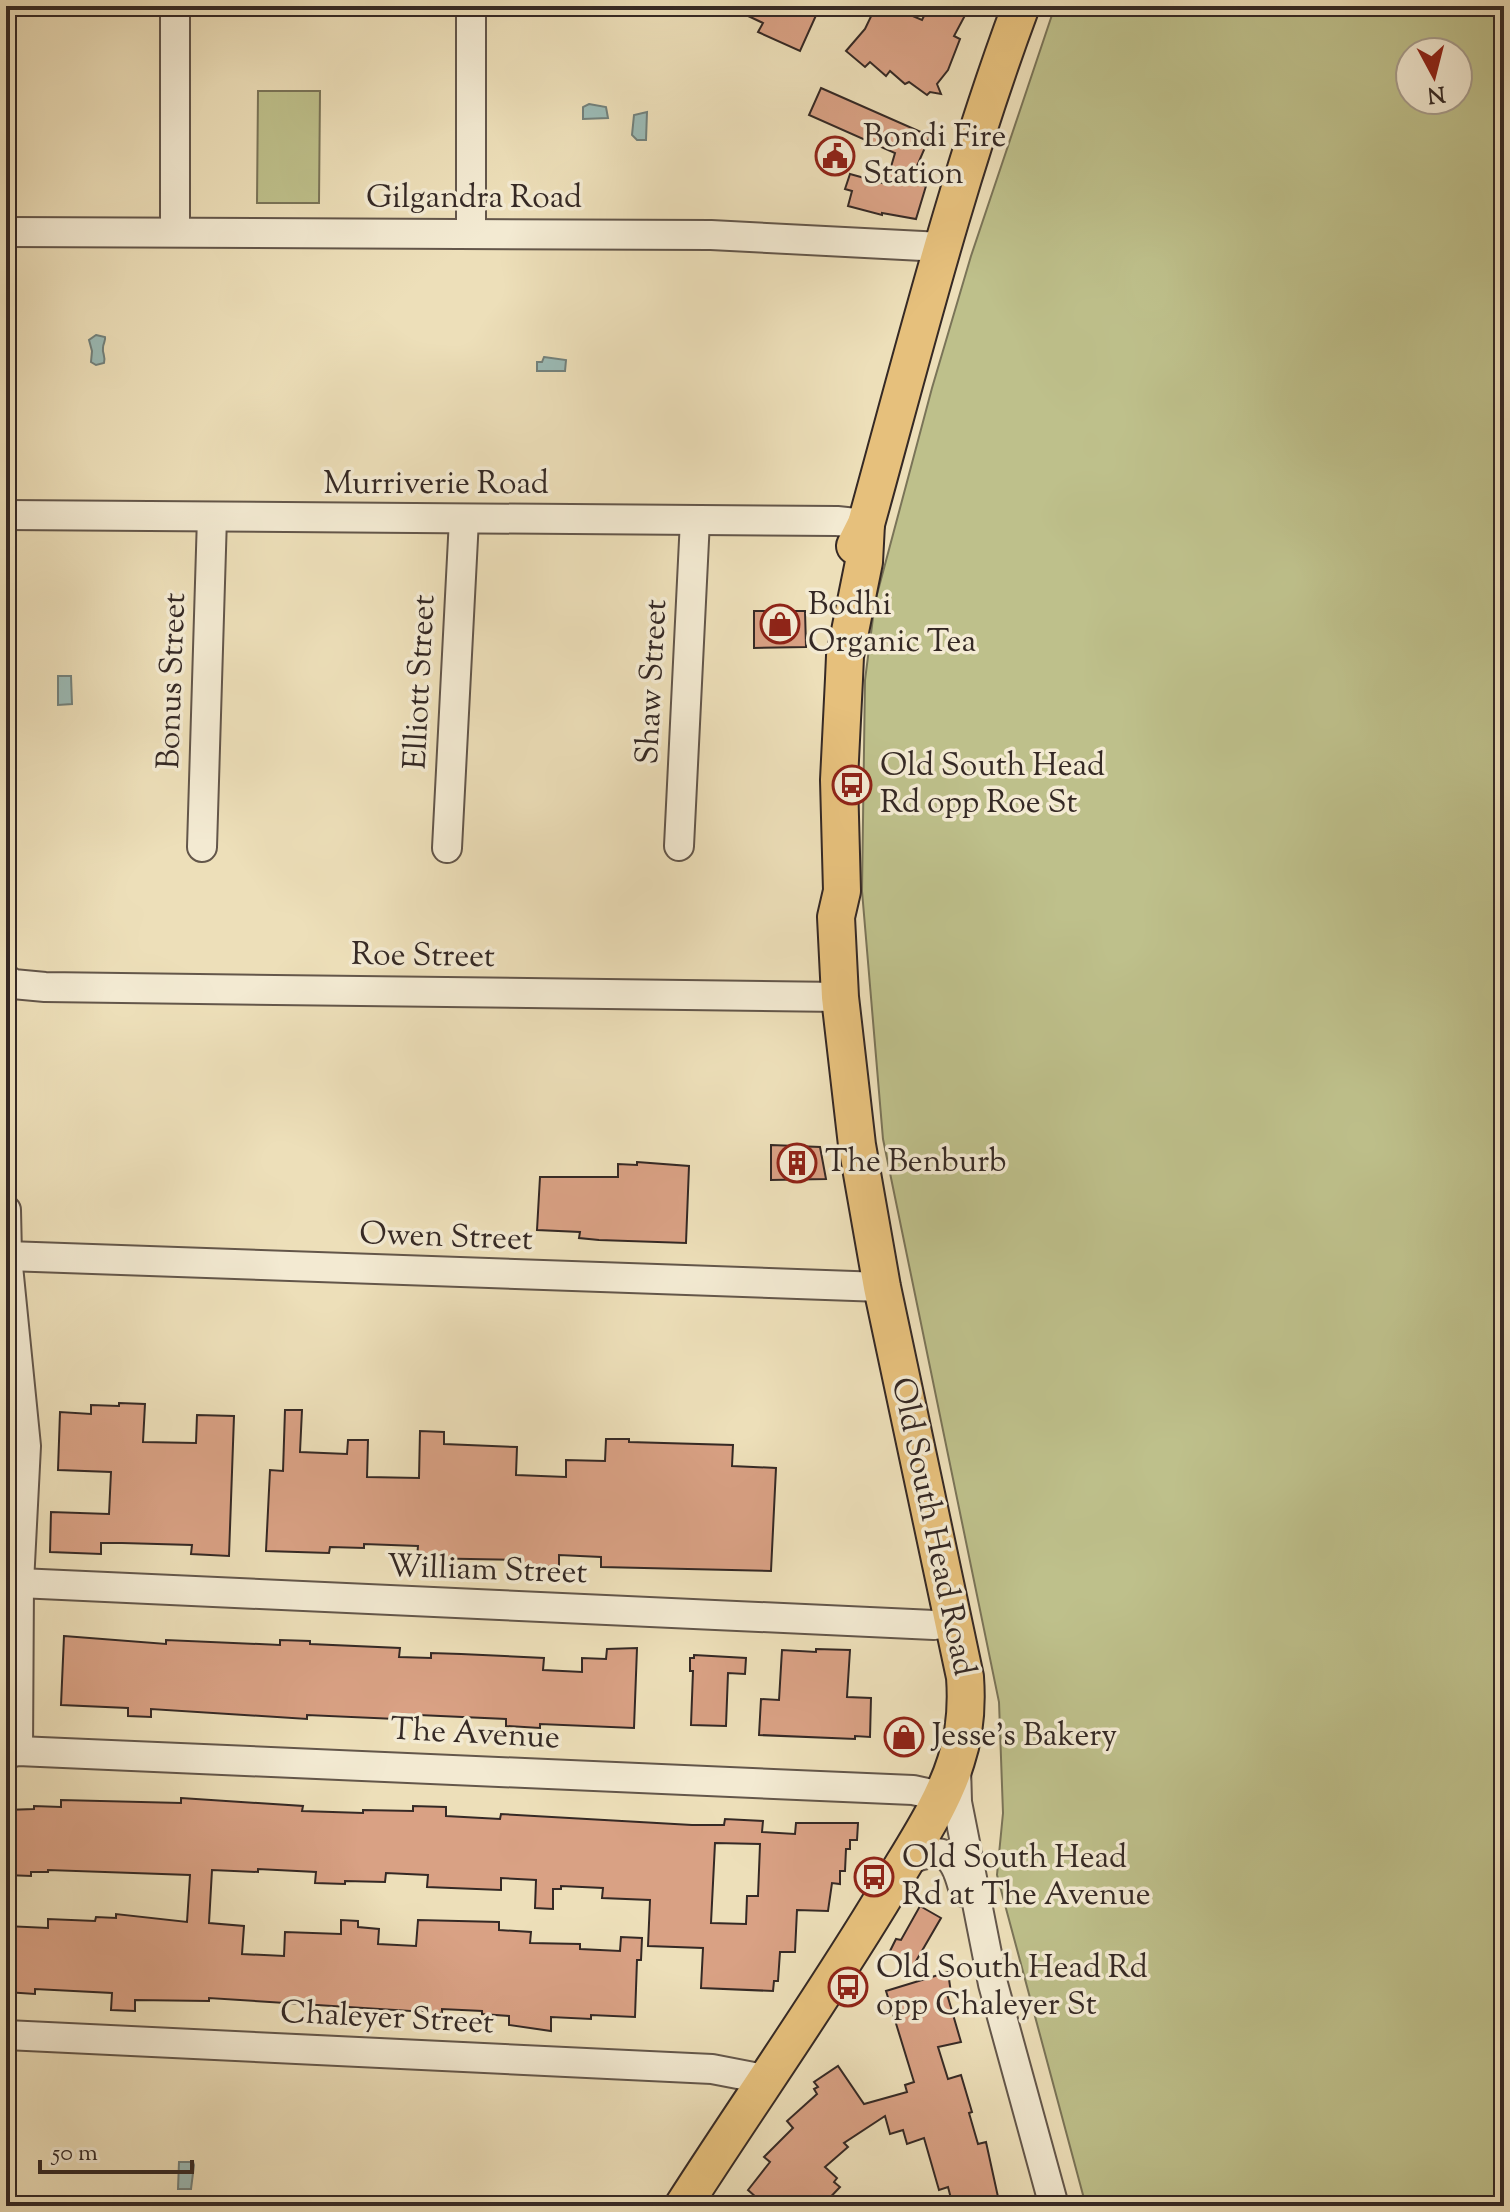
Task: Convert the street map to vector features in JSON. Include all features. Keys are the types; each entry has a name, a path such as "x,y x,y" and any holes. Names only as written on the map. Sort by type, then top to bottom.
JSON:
{"main road":[{"name":"Old South Head Road","path":"683,2206 850,1952 905,1861 941,1796 956,1761 965,1721 965,1677 882,1287 857,1145 840,997 836,917 842,891 839,780 845,656 864,562 866,524 942,247 1021,6"}],"street":[{"path":"175,6 175,232"},
{"path":"471,6 471,232"},
{"name":"Gilgandra Road","path":"6,232 711,235 942,247"},
{"name":"Murriverie Road","path":"6,515 837,521 866,524"},
{"name":"Bonus Street","path":"202,847 212,517"},
{"name":"Elliott Street","path":"447,848 464,519"},
{"name":"Shaw Street","path":"679,846 695,520"},
{"name":"Roe Street","path":"18,983 840,997"},
{"path":"6,1210 19,1583 12,1753"},
{"name":"Owen Street","path":"7,1256 882,1287"},
{"name":"William Street","path":"19,1583 934,1625 952,1621"},
{"name":"The Avenue","path":"12,1753 898,1789 941,1796"},
{"path":"956,1761 957,1802 993,1984"},
{"path":"905,1861 927,1852 940,1852 948,1855 960,1875 1054,2206"},
{"name":"Chaleyer Street","path":"6,2035 712,2069 764,2079"}],"green space":[{"path":"1055,6 1504,6 1504,2206 1086,2206 997,1875 1003,1813 999,1702 883,1139 862,891 865,680 875,602 971,256"},
{"path":"258,91 320,91 319,203 257,203"}],"water":[{"path":"589,104 606,107 608,118 583,119 583,107"},
{"path":"647,112 646,140 637,140 632,135 634,115"},
{"path":"96,335 105,337 105,359 104,363 96,365 91,362 89,340"},
{"path":"544,357 566,360 565,371 537,371 537,362 542,362"},
{"path":"58,676 71,676 72,704 58,705"},
{"path":"179,2162 193,2162 191,2189 178,2189"}],"building":[{"path":"727,6 807,6 818,11 800,51 758,32 763,23"},
{"path":"876,6 889,6 922,20 929,6 970,6 954,36 960,39 948,70 937,84 941,94 930,92 927,95 909,82 905,84 890,71 886,76 870,62 865,67 846,51 865,29"},
{"path":"821,88 930,136 910,182 926,186 916,219 882,215 848,206 852,191 845,189 850,174 886,184 895,153 809,115"},
{"path":"754,611 805,611 806,647 754,648"},
{"name":"The Benburb","path":"771,1145 820,1147 826,1179 771,1180"},
{"path":"637,1162 689,1166 686,1243 599,1240 579,1238 580,1232 537,1230 540,1177 618,1177 618,1164 637,1165"},
{"path":"119,1403 145,1404 143,1442 196,1443 197,1415 234,1416 229,1556 191,1554 192,1545 122,1543 101,1543 101,1554 50,1552 51,1512 109,1514 111,1472 58,1470 60,1412 91,1414 91,1405 119,1406"},
{"path":"285,1410 302,1410 300,1452 347,1454 348,1440 368,1440 367,1477 419,1478 420,1431 444,1432 444,1444 517,1447 516,1475 566,1477 566,1460 605,1461 606,1439 733,1445 732,1466 776,1468 771,1571 601,1567 601,1557 559,1555 559,1567 520,1566 520,1560 417,1558 418,1546 364,1544 364,1548 330,1547 329,1553 266,1551 270,1470 283,1471"},
{"path":"64,1636 166,1644 166,1640 280,1645 280,1640 310,1641 310,1644 400,1648 399,1657 431,1658 431,1653 544,1658 543,1670 582,1672 582,1658 606,1659 607,1649 637,1648 634,1728 540,1724 540,1728 506,1726 506,1719 397,1714 396,1719 307,1715 307,1719 151,1709 151,1717 128,1716 128,1708 61,1705"},
{"path":"816,1649 850,1650 847,1697 871,1698 870,1737 759,1735 761,1699 779,1700 782,1650 816,1652"},
{"path":"694,1655 746,1658 745,1674 728,1673 726,1726 691,1725 693,1671 690,1671 690,1658"},
{"path":"181,1798 303,1806 302,1811 363,1813 363,1810 413,1811 413,1806 446,1807 446,1816 500,1819 501,1814 692,1825 724,1825 725,1819 763,1821 762,1832 795,1834 796,1823 858,1823 857,1840 850,1840 850,1849 846,1849 845,1871 840,1871 840,1884 832,1883 828,1911 797,1910 795,1952 780,1952 778,1981 774,1981 773,1991 701,1988 703,1948 648,1946 650,1900 602,1898 603,1888 561,1886 561,1889 553,1889 553,1909 535,1908 536,1880 501,1878 501,1890 427,1887 428,1875 386,1873 385,1882 315,1883 316,1872 258,1869 258,1872 212,1870 209,1923 244,1926 242,1954 284,1956 285,1932 341,1934 341,1920 358,1921 358,1927 379,1929 378,1944 416,1946 418,1920 499,1922 499,1930 531,1932 530,1943 580,1944 580,1949 620,1951 621,1937 642,1938 641,1960 637,1960 635,2017 551,2017 551,2031 509,2025 509,2016 482,2014 482,2011 442,2009 442,2013 209,1998 209,2001 135,2000 135,2011 111,2010 112,1993 35,1989 35,1994 6,1992 6,1926 48,1928 48,1919 95,1921 96,1917 116,1918 116,1914 187,1922 190,1875 48,1870 31,1872 31,1876 6,1875 6,1810 34,1809 34,1806 61,1807 61,1800 181,1803","holes":["715,1843 760,1844 758,1896 747,1896 746,1924 711,1923"]},
{"path":"920,1906 941,1918 912,1968 890,1951 896,1939 901,1940"},
{"path":"948,1972 951,1993 947,1994 961,2042 938,2047 948,2079 961,2075 978,2144 986,2142 1000,2206 953,2206 948,2187 939,2190 924,2138 907,2144 903,2130 890,2134 885,2116 844,2143 848,2147 825,2167 837,2178 834,2182 840,2187 822,2206 815,2199 809,2206 748,2206 756,2197 748,2190 770,2162 764,2157 793,2128 787,2121 817,2094 814,2089 818,2087 814,2082 838,2066 864,2104 907,2092 905,2085 914,2082 886,1991"}],"place":[{"name":"Bondi Fire Station","path":"835,156"},
{"name":"Bodhi Organic Tea","path":"780,624"},
{"name":"Old South Head Rd opp Roe St","path":"852,785"},
{"name":"The Benburb","path":"797,1163"},
{"name":"Jesse's Bakery","path":"904,1737"},
{"name":"Old South Head Rd at The Avenue","path":"874,1877"},
{"name":"Old South Head Rd opp Chaleyer St","path":"848,1987"}]}
